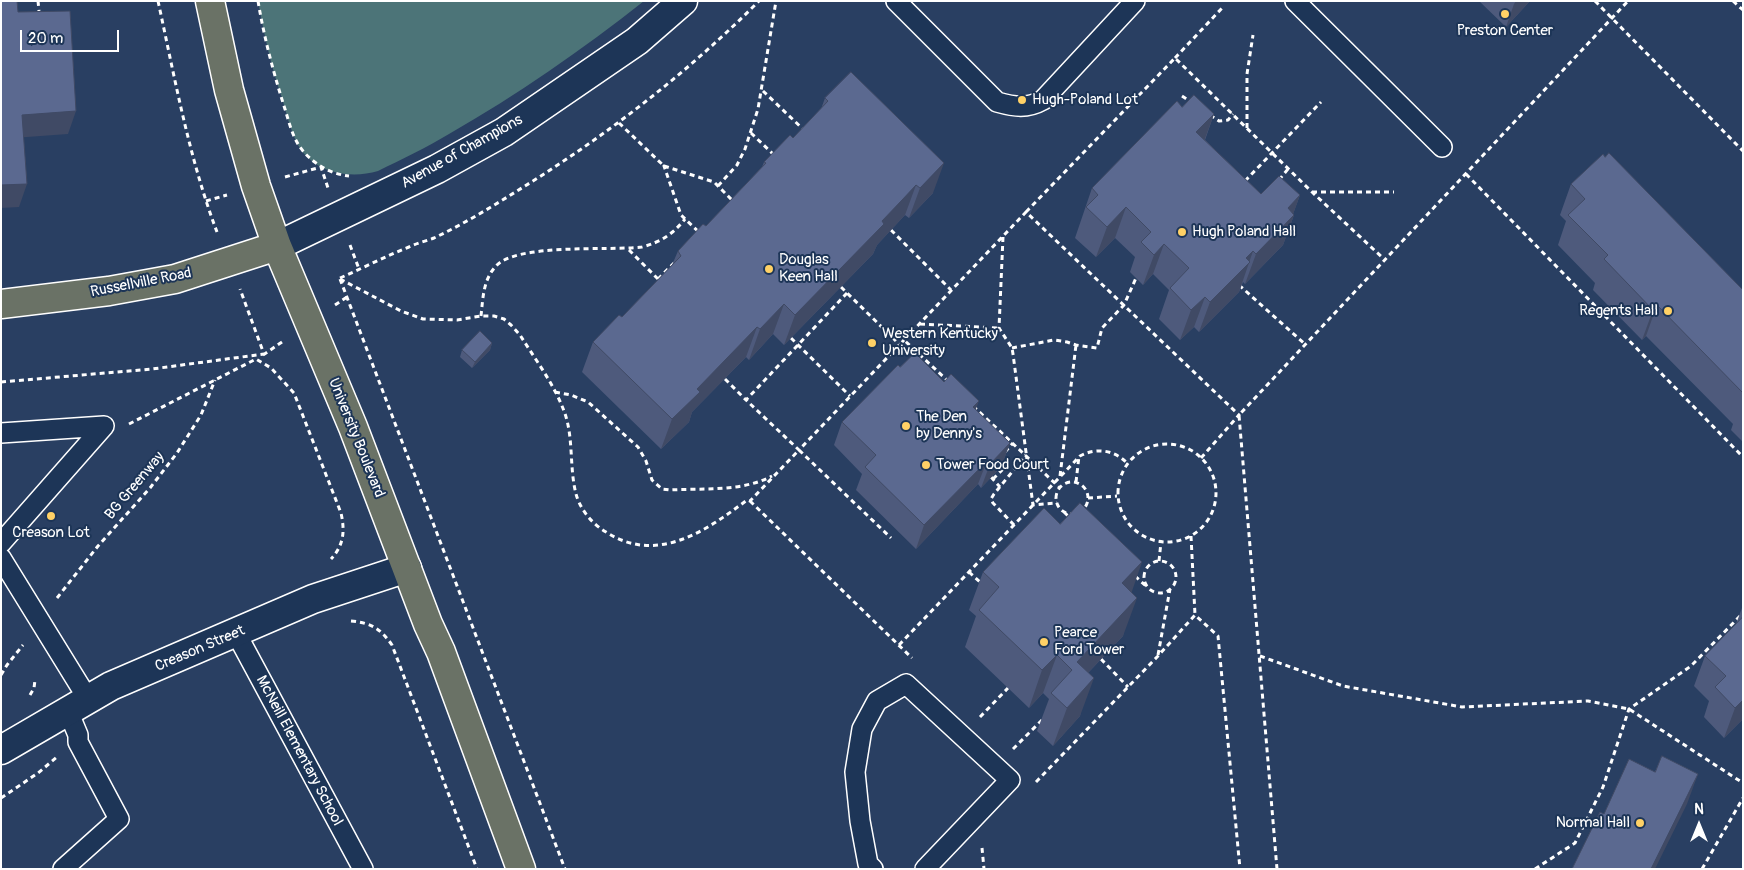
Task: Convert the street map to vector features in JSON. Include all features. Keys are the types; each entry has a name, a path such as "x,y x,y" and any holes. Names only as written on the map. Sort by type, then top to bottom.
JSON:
{"main road":[{"name":"University Boulevard","path":"210,1 227,82 250,168 277,246 353,427 441,652 521,869"},
{"name":"Russellville Road","path":"1,304 109,291 174,279 277,246"}],"street":[{"name":"Avenue of Champions","path":"277,246 437,169 504,132 637,41 683,1"},
{"name":"Creason Street","path":"1,750 111,686 313,599 407,568"}],"lane":[{"path":"896,1 998,102 1014,107 1033,106 1043,100 1135,1"},
{"path":"1296,1 1442,147"},
{"path":"1,433 104,426 1,543"},
{"path":"1,558 78,705 78,742 119,819 63,869"},
{"name":"McNeill Elementary School","path":"236,633 363,869"},
{"path":"873,869 868,864 855,772 862,729 877,701 906,684 1010,780 925,869"}],"path":[{"path":"38,1 39,10"},
{"path":"158,1 177,91 206,202"},
{"path":"258,1 274,74 293,134 303,152 321,167"},
{"path":"340,279 410,246 434,238 507,197 619,123 663,89 759,1"},
{"path":"718,186 737,165 751,132 762,90 776,1"},
{"path":"1595,1 1743,151"},
{"path":"1201,458 1239,415 1628,1"},
{"path":"1732,1 1743,10"},
{"path":"340,279 400,311 423,319 457,320 481,316 494,316 504,319 520,335 564,410 569,431 576,495 584,512 597,526 615,538 640,545 658,545 694,536 710,527 747,500 750,501 1224,6"},
{"path":"1247,128 1247,74 1253,35"},
{"path":"1175,58 1288,169 1385,260"},
{"path":"762,90 812,138"},
{"path":"1182,96 1197,106"},
{"path":"1242,184 1321,102"},
{"path":"1204,111 1219,121 1228,120 1233,114"},
{"path":"619,123 664,166 714,182 736,203 703,236 701,234 695,241"},
{"path":"751,132 780,160"},
{"path":"769,162 775,156"},
{"path":"664,166 682,215 701,234"},
{"path":"1276,182 1288,169"},
{"path":"1466,174 1743,457"},
{"path":"1312,192 1394,192"},
{"path":"1026,212 1239,415 1277,869"},
{"path":"481,316 484,285 489,274 497,264 505,259 518,254 548,251 642,248 674,233 685,219"},
{"path":"720,219 725,224"},
{"path":"891,230 951,290"},
{"path":"1003,236 999,328 1012,348 1033,505"},
{"path":"629,249 662,284"},
{"path":"658,279 676,260"},
{"path":"1012,348 1054,340 1097,348 1102,328 1124,305 1136,278"},
{"path":"340,279 565,869"},
{"path":"1238,285 1306,345"},
{"path":"841,287 899,344"},
{"path":"746,400 847,293"},
{"path":"919,324 999,328"},
{"path":"791,338 850,396"},
{"path":"904,340 952,385"},
{"path":"1060,476 1076,345"},
{"path":"1,382 152,369 264,354"},
{"path":"121,427 256,359 271,368 294,393 341,513 344,536 340,547 328,563"},
{"path":"725,379 891,538"},
{"name":"BG Greenway","path":"57,598 98,546 150,488 177,453 201,415 215,380"},
{"path":"555,392 571,395 588,402 638,447 646,461 652,480 662,489 738,486 763,481 775,475"},
{"path":"972,404 1060,488"},
{"path":"1000,486 992,478 1005,467 997,461 1013,443"},
{"path":"1160,444 1172,444 1194,452 1201,458 1209,467 1214,477 1216,489 1213,511 1204,526 1192,536 1178,542 1161,542 1147,539 1130,526 1120,509 1117,496 1120,476 1128,464 1140,452 1160,444"},
{"path":"899,645 1080,456 1086,453 1106,451 1117,455 1128,464"},
{"path":"1014,525 992,501 994,494 1026,455"},
{"path":"1076,483 1080,456"},
{"path":"1064,512 1074,514 1080,512 1086,506 1088,498 1084,487 1069,482 1060,488 1056,494 1057,503 1064,512 1078,525"},
{"path":"1088,498 1117,496"},
{"path":"750,501 913,659"},
{"path":"1033,505 1057,503"},
{"path":"1030,774 1037,781 1158,656 1194,615 1192,536"},
{"path":"1159,561 1161,542"},
{"path":"1133,574 1147,587 1152,591 1158,593 1165,592 1174,584 1175,573 1170,564 1159,561 1149,564 1145,570 1144,581 1147,587"},
{"path":"969,572 982,584"},
{"path":"1158,656 1170,589"},
{"path":"1535,869 1575,843 1603,787 1629,709 1691,666 1743,613"},
{"path":"1194,615 1218,636 1240,869"},
{"path":"345,622 352,621 375,627 385,635 392,645 477,869"},
{"path":"1,675 23,644"},
{"path":"1260,656 1343,686 1462,707 1588,701 1629,709 1743,783"},
{"path":"1101,659 1128,687"},
{"path":"30,695 35,680"},
{"path":"976,721 1008,688"},
{"path":"1009,753 1049,712"},
{"path":"1702,869 1743,798"},
{"path":"982,845 984,869"}],"green space":[{"path":"258,1 644,1 549,71 499,104 432,144 378,171 366,174 343,174 331,171 310,160 302,152 296,141 271,62"}],"building":[{"path":"1,1 17,1 18,12 70,11 76,111 22,115 27,184 1,185"},
{"name":"Douglas Keen Hall","path":"851,72 944,163 920,188 916,185 882,221 884,224 795,315 784,304 760,329 757,327 697,389 700,392 672,419 593,342 619,315 622,317 681,256 678,251 703,224 706,226 790,135 793,138 828,101 825,98"},
{"name":"Hugh Poland Hall","path":"1194,95 1214,114 1196,132 1261,194 1279,176 1300,195 1288,208 1294,215 1256,254 1253,251 1246,258 1250,262 1210,302 1205,297 1191,310 1170,288 1189,268 1164,244 1154,255 1141,242 1151,232 1126,207 1107,227 1086,207 1098,195 1092,188 1177,101 1182,107"},
{"path":"1609,153 1743,290 1743,393 1657,305 1653,310 1604,259 1608,255 1568,215 1585,199 1571,184 1603,154 1605,157"},
{"path":"480,331 492,343 475,362 462,350"},
{"name":"Tower Food Court","path":"915,353 944,382 951,374 979,401 973,407 1010,443 990,464 987,461 924,525 865,467 876,455 842,422 898,365 900,367"},
{"name":"Pearce Ford Tower","path":"1080,503 1142,562 1122,583 1137,598 1077,662 1094,678 1067,708 1051,693 1072,670 1057,655 1042,670 979,610 999,587 983,572 1044,508 1060,524"},
{"path":"1743,617 1743,700 1735,708 1715,687 1726,676 1705,656"},
{"name":"Normal Hall","path":"1662,756 1698,774 1651,869 1572,869 1600,812 1604,814 1629,759 1655,772"}],"place":[{"name":"Preston Center","path":"1505,14"},
{"name":"Hugh-Poland Lot","path":"1022,100"},
{"name":"Hugh Poland Hall","path":"1182,232"},
{"name":"Douglas Keen Hall","path":"769,269"},
{"name":"Regents Hall","path":"1668,311"},
{"name":"Western Kentucky University","path":"872,343"},
{"name":"The Den by Denny's","path":"906,426"},
{"name":"Tower Food Court","path":"926,465"},
{"name":"Creason Lot","path":"51,516"},
{"name":"Pearce Ford Tower","path":"1044,642"},
{"name":"Normal Hall","path":"1640,823"}]}
